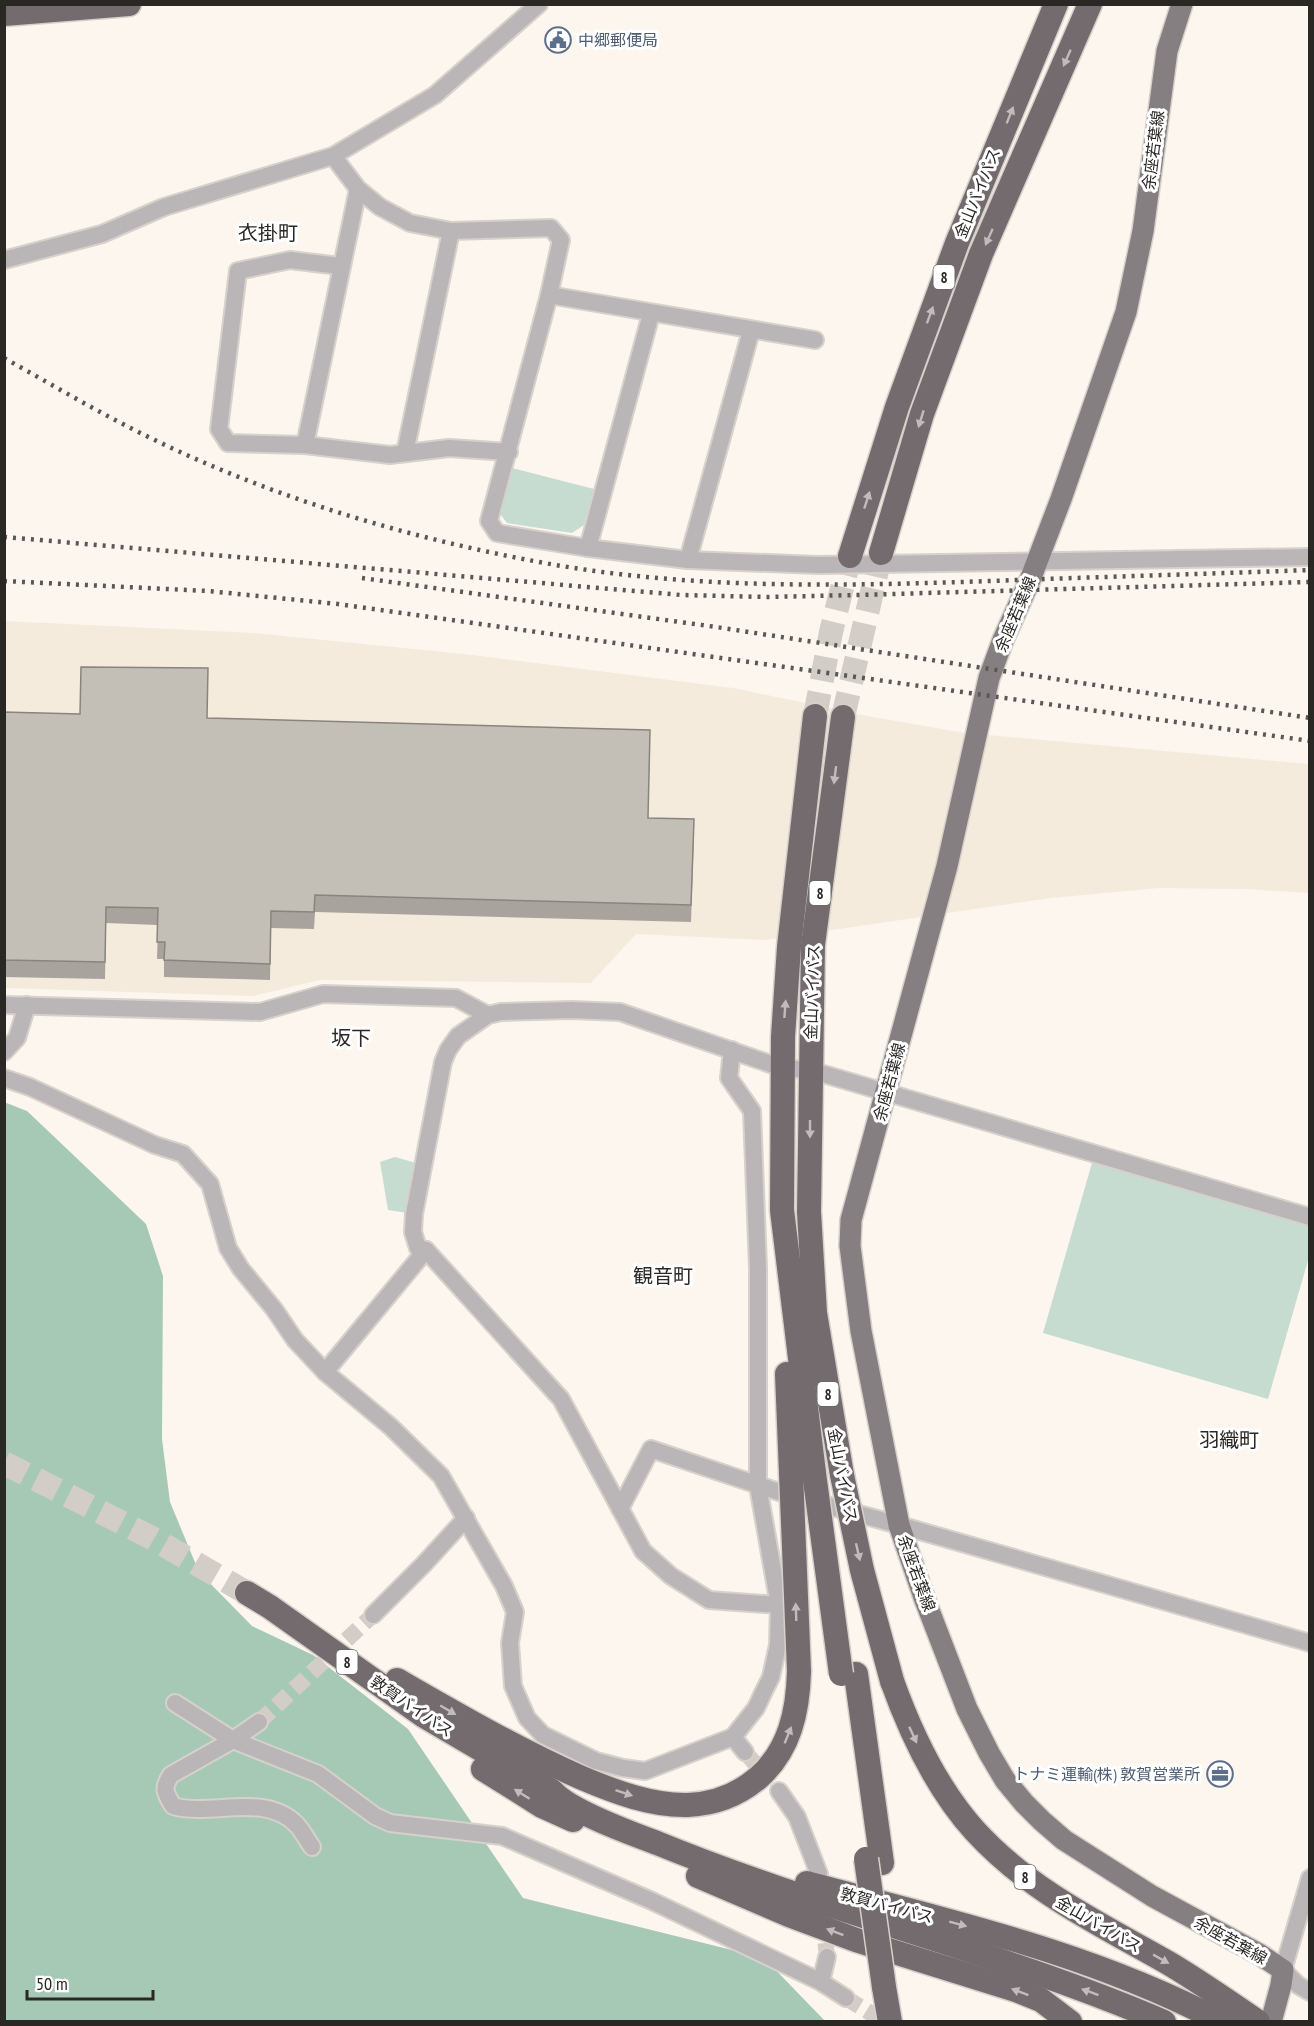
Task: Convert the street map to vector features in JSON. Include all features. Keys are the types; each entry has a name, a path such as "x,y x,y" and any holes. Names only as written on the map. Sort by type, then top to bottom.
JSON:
{"highway":[{"path":"4,14 129,4"},
{"name":"金山バイパス","path":"850,556 897,407 957,243 1056,4"},
{"name":"金山バイパス","path":"881,553 922,414 981,254 1090,4"},
{"name":"金山バイパス","path":"815,716 789,947 783,1068 782,1210 892,1989"},
{"name":"金山バイパス","path":"843,717 813,945 809,1212 820,1403 819,1474 862,1570 892,1681 917,1743 934,1774 974,1829 1022,1875 1051,1896 1195,1979 1226,2012 1258,2022"},
{"path":"270,1607 488,1733 598,1785 627,1795 668,1804 687,1805 723,1799 739,1792 766,1771 784,1745 792,1727 798,1691 819,1474"},
{"name":"敦賀バイパス","path":"246,1593 270,1607 424,1716 552,1791 560,1800 570,1805 688,1856 798,1896 1049,1977 1164,2022"},
{"path":"424,1716 453,1750 542,1806 789,1915 856,1940 1041,2000 1070,2022"},
{"name":"敦賀バイパス","path":"552,1791 562,1793 614,1817 688,1846 786,1877 1061,1954 1185,2002 1226,2012"},
{"path":"890,2022 892,1989"},
{"path":"892,1989 905,2022"}],"main road":[{"name":"余座若葉線","path":"1182,4 1167,51 1143,231 1126,312 1037,562 989,678 947,866 851,1220 850,1246 861,1331 899,1525 968,1709 995,1762 1005,1780 1024,1803 1064,1840 1152,1896 1283,1970 1272,2022"}],"street":[{"path":"4,260 102,234 164,207 333,156 435,95 539,4"},
{"path":"333,156 358,189 380,207 410,223 451,231 551,228 561,240 509,452 489,521 497,532 588,548 688,560 818,565 1310,557"},
{"path":"305,444 340,266 358,189"},
{"path":"405,453 451,231"},
{"path":"340,266 290,260 238,271 219,429 228,443 305,444 390,455 449,448 509,452"},
{"path":"549,295 815,340"},
{"path":"588,548 651,314"},
{"path":"688,560 751,330"},
{"path":"4,1005 260,1012 323,994 456,998 488,1016"},
{"path":"4,1052 17,1038 27,1005"},
{"path":"779,1605 709,1600 671,1576 643,1551 561,1399 426,1250 418,1248 413,1232 414,1214 443,1062 458,1036 488,1016 501,1012 537,1010 620,1012 783,1068 810,1070 1310,1217"},
{"path":"4,1078 30,1087 155,1144 183,1154 210,1184 228,1248 241,1269 274,1309 295,1340 325,1372 391,1427 441,1476 504,1586 515,1612 510,1643 513,1686 527,1718 543,1735 596,1761 645,1771 733,1737 756,1708 771,1677 778,1645 779,1605 758,1486 758,1268 752,1111 729,1078 732,1050"},
{"path":"325,1372 426,1250"},
{"path":"620,1509 651,1449 758,1486 1310,1643"},
{"path":"373,1615 424,1564 465,1518"},
{"path":"175,1703 233,1740 318,1774 375,1816 390,1823 502,1836 652,1901 821,1982 846,1998"},
{"path":"259,1722 233,1740 171,1774 165,1783 165,1793 173,1806 187,1810 252,1806 275,1811 296,1823 312,1847"},
{"path":"733,1737 745,1752"},
{"path":"779,1791 797,1817 819,1874"},
{"path":"1310,1878 1283,1970 1298,1985 1310,1992"},
{"path":"821,1982 827,1957"}],"shaded area":[{"path":"5,621 254,633 464,654 733,688 878,718 965,733 1309,764 1309,893 1245,889 1159,888 1051,898 764,940 636,934 591,983 320,980 253,996 5,988"}],"green space":[{"path":"512,468 594,489 584,525 572,533 507,523 500,514"},
{"path":"4,1102 27,1111 146,1224 163,1276 162,1439 170,1502 199,1572 252,1626 313,1655 408,1729 523,1898 764,1958 825,2021 5,2021"},
{"path":"1094,1156 1309,1219 1309,1257 1268,1399 1043,1333"},
{"path":"395,1157 416,1163 408,1213 388,1210 380,1162"}],"building":[{"path":"81,667 208,668 207,718 650,730 648,818 694,819 691,905 315,895 314,912 271,911 270,964 164,960 165,942 157,942 158,908 106,907 105,962 4,960 4,712 80,714"}],"tunnel":[{"path":"843,717 881,553"},
{"path":"815,716 831,632 850,556"},
{"path":"4,1463 152,1538 247,1593"},
{"path":"259,1722 373,1615"},
{"path":"745,1752 779,1791"},
{"path":"823,1919 827,1957"},
{"path":"846,1998 885,2022"}],"railway":[{"path":"4,358 167,446 270,489 376,524 539,562 595,571 708,582 821,585 1310,570"},
{"path":"4,537 681,595 767,597 1310,582"},
{"path":"362,578 716,627 1310,718"},
{"path":"4,581 208,591 338,604 1310,741"}],"place":[{"name":"中郷郵便局","path":"558,40"},
{"name":"トナミ運輸(株) 敦賀営業所","path":"1220,1774"}],"district":[{"name":"衣掛町","path":"268,233"},
{"name":"坂下","path":"351,1038"},
{"name":"観音町","path":"663,1276"},
{"name":"羽織町","path":"1229,1440"}]}
